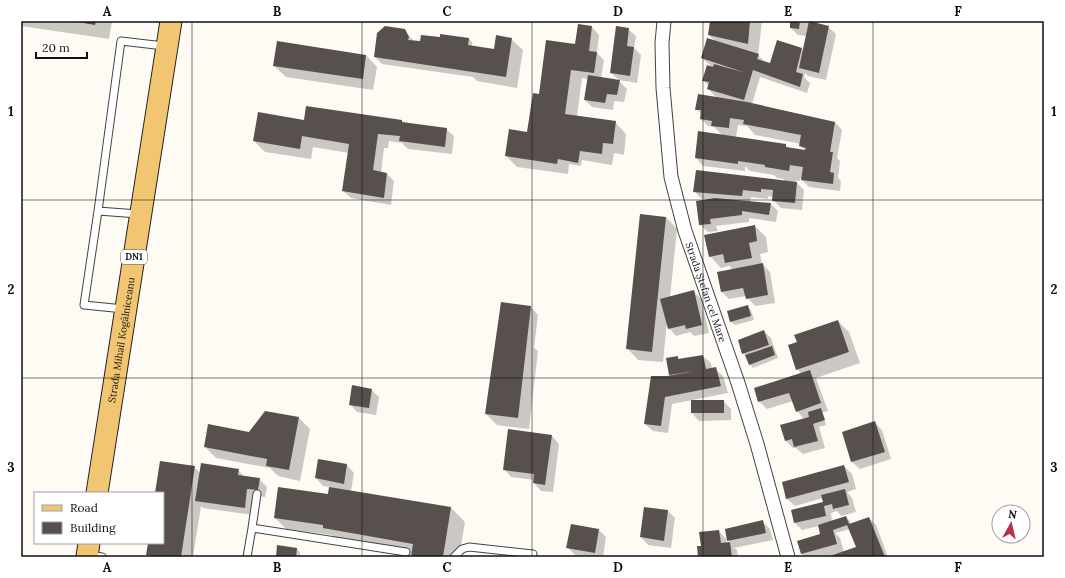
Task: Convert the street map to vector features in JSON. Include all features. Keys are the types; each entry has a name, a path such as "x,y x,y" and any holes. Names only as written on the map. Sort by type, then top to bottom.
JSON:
{"main road":[{"name":"Strada Mihail Kogălniceanu","path":"97,492 171,21"}],"street":[{"name":"Strada Ștefan cel Mare","path":"664,21 662,44 663,88 672,177 679,210 747,412 788,557"}],"lane":[{"path":"126,309 84,305 121,41 167,46"},
{"path":"98,211 140,214"},
{"path":"247,557 257,494"},
{"path":"252,528 406,552"},
{"path":"454,557 462,550 469,547 533,554"}],"building":[{"path":"72,21 96,21 95,25"},
{"path":"710,21 750,21 748,44 708,35"},
{"path":"790,21 800,21 799,29 790,28"},
{"path":"809,21 829,26 819,73 799,68"},
{"path":"578,24 592,26 589,51 597,52 594,73 571,70 565,114 616,121 613,144 603,143 602,154 580,151 578,163 558,159 557,164 505,156 509,129 527,132 533,93 539,94 546,40 575,44"},
{"path":"385,26 405,29 409,37 408,40 420,41 421,35 440,37 440,34 469,38 468,45 494,49 496,35 512,38 506,77 374,57 377,33"},
{"path":"616,26 629,28 627,46 634,47 630,76 610,73"},
{"path":"707,38 759,54 757,59 770,63 777,40 802,48 796,72 803,74 800,87 753,70 744,100 707,89 709,82 702,81 707,65 713,67 714,64 746,73 701,58"},
{"path":"277,41 366,55 363,79 273,66"},
{"path":"588,75 620,80 617,95 607,94 605,103 584,100"},
{"path":"698,94 747,102 835,122 830,152 833,152 830,172 834,173 833,184 801,180 803,167 790,165 789,171 765,167 765,165 738,161 738,164 695,158 698,131 786,144 786,147 805,150 806,148 799,146 801,135 743,124 744,120 730,118 729,128 711,126 712,121 700,119 701,110 695,110"},
{"path":"306,106 447,128 445,147 399,141 400,136 378,134 373,170 387,173 384,198 342,191 349,144 302,136 300,149 253,141 258,112 304,120"},
{"path":"696,170 797,182 795,203 772,201 773,190 761,189 761,192 743,190 742,196 693,192"},
{"path":"715,198 771,203 769,215 742,211 742,215 710,219 711,224 699,225 696,201"},
{"path":"640,214 666,217 652,352 626,349"},
{"path":"755,225 757,241 749,243 752,258 725,263 723,254 709,257 704,235"},
{"path":"763,263 768,295 746,299 743,288 721,292 717,272"},
{"path":"694,290 702,325 686,329 685,325 668,329 660,299"},
{"path":"501,302 531,306 518,418 485,414"},
{"path":"748,305 751,316 730,322 727,311"},
{"path":"838,320 849,352 796,370 788,345 797,342 794,335"},
{"path":"764,330 769,345 742,354 738,340"},
{"path":"772,346 775,355 749,365 745,355"},
{"path":"703,355 706,369 716,367 721,386 665,397 661,426 644,424 651,376 667,376 695,371 669,375 666,358 678,356 678,359"},
{"path":"810,370 821,403 796,412 789,393 758,402 754,388"},
{"path":"352,385 372,389 369,408 349,405"},
{"path":"691,400 724,400 724,413 691,413"},
{"path":"821,408 825,420 813,424 818,441 794,447 792,439 785,441 780,425 809,417 808,412"},
{"path":"265,411 299,417 289,470 266,466 267,459 204,447 208,424 249,432"},
{"path":"875,421 885,452 851,462 842,432"},
{"path":"508,429 552,435 545,485 533,483 534,474 503,470"},
{"path":"318,459 347,464 344,484 315,478"},
{"path":"160,461 195,466 181,557 158,557 146,555 148,544 164,544 164,492 155,492"},
{"path":"201,463 239,469 238,475 260,478 258,490 247,489 245,508 195,501"},
{"path":"844,465 849,482 786,499 782,482"},
{"path":"278,487 328,494 329,487 451,507 443,557 411,557 413,544 323,528 323,525 274,518"},
{"path":"845,489 849,505 833,509 832,504 824,506 826,516 794,523 791,510 823,502 821,495"},
{"path":"644,507 668,510 664,541 640,537"},
{"path":"846,516 849,524 869,517 885,557 827,557 856,547 847,525 833,530 837,544 801,554 797,541 820,534 818,525"},
{"path":"763,520 766,533 727,541 725,529"},
{"path":"571,524 599,529 595,553 566,548"},
{"path":"719,530 721,543 730,542 732,557 698,557 697,546 701,546 699,532"},
{"path":"277,545 297,548 296,557 276,557"}]}
